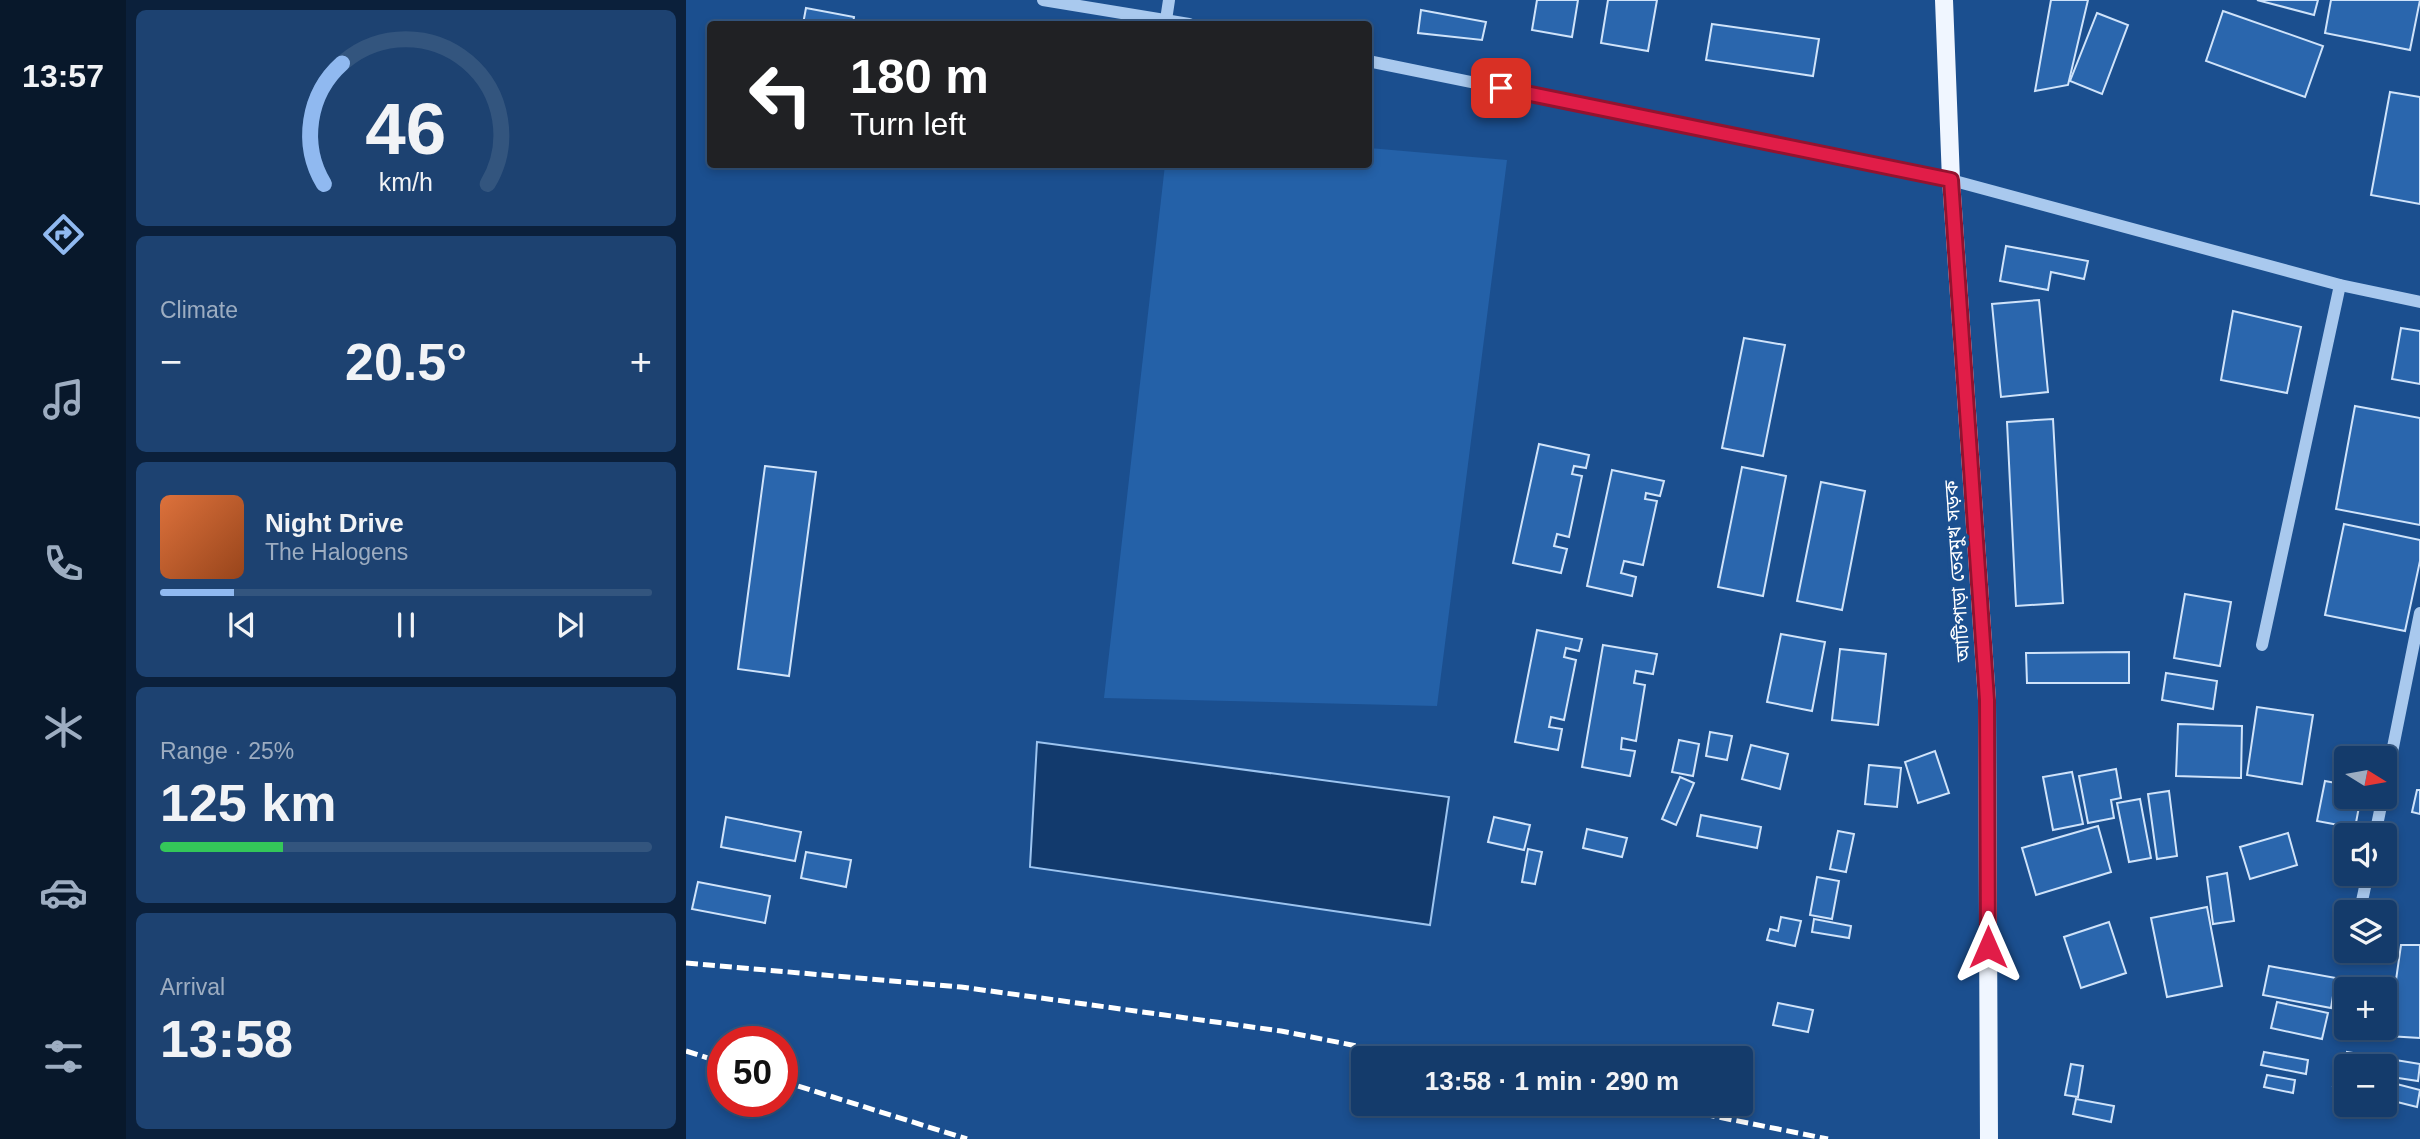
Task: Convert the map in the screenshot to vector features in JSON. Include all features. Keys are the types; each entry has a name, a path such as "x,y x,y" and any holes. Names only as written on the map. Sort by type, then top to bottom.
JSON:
{"main road":[{"name":"আটিপাড়া তেরমুখ সড়ক","path":"1944,0 1951,180 1987,700 1989,1139"}],"street":[{"path":"1043,0 1172,21"},
{"path":"1166,20 1169,0"},
{"path":"1372,62 1951,180 2340,285 2420,302"},
{"path":"2262,645 2340,285"},
{"path":"2393,746 2420,612"}],"shaded area":[{"path":"1372,148 1507,160 1437,706 1104,698 1165,168 1372,168"},
{"path":"1037,742 1449,797 1430,925 1030,867"}],"building":[{"path":"1537,0 1578,0 1572,37 1532,30"},
{"path":"1608,0 1657,0 1648,51 1601,43"},
{"path":"2051,0 2088,0 2068,85 2035,91"},
{"path":"2257,0 2318,0 2314,15"},
{"path":"2331,0 2420,0 2410,50 2325,33"},
{"path":"806,8 854,17 853,21 804,21"},
{"path":"1421,10 1486,22 1482,40 1418,33"},
{"path":"2223,11 2323,46 2305,97 2206,61"},
{"path":"2097,13 2128,25 2102,94 2070,81"},
{"path":"1712,24 1819,39 1813,76 1706,60"},
{"path":"2390,92 2420,97 2420,204 2371,195"},
{"path":"2006,246 2088,261 2084,279 2051,272 2048,290 2000,281"},
{"path":"2039,300 2048,392 2001,397 1992,304"},
{"path":"2233,311 2301,327 2287,393 2221,380"},
{"path":"2401,328 2420,331 2420,384 2392,379"},
{"path":"1744,338 1785,345 1763,456 1722,448"},
{"path":"2355,406 2420,418 2420,525 2336,509"},
{"path":"2053,419 2063,603 2016,606 2007,422"},
{"path":"1539,444 1589,455 1586,468 1574,466 1572,474 1582,476 1569,537 1557,534 1554,546 1567,549 1561,573 1513,563"},
{"path":"765,466 816,472 789,676 738,669"},
{"path":"1742,467 1786,476 1763,596 1718,587"},
{"path":"1612,470 1664,481 1660,496 1646,493 1645,499 1657,501 1643,565 1624,561 1621,573 1636,577 1632,596 1587,586"},
{"path":"1821,482 1865,491 1842,610 1797,601"},
{"path":"2344,524 2420,540 2420,561 2405,631 2325,615"},
{"path":"2185,594 2231,602 2220,666 2174,658"},
{"path":"1537,630 1582,639 1579,651 1566,648 1564,657 1576,660 1564,720 1551,717 1549,727 1562,729 1558,750 1515,742"},
{"path":"1781,634 1825,642 1812,711 1767,702"},
{"path":"1603,645 1657,654 1653,674 1636,671 1634,683 1645,685 1636,741 1622,738 1621,749 1635,751 1630,776 1582,767"},
{"path":"1840,649 1886,654 1878,725 1832,720"},
{"path":"2129,652 2129,683 2027,683 2026,653"},
{"path":"2166,673 2217,681 2213,709 2162,700"},
{"path":"2257,707 2313,715 2302,784 2247,775"},
{"path":"2178,724 2242,726 2241,778 2176,776"},
{"path":"1710,732 1732,736 1727,760 1706,756"},
{"path":"1679,740 1699,744 1693,776 1672,772"},
{"path":"1751,745 1788,754 1780,789 1742,779"},
{"path":"1935,751 1949,793 1918,803 1905,762"},
{"path":"1869,765 1901,768 1897,807 1865,804"},
{"path":"2116,769 2121,798 2111,800 2114,818 2088,823 2079,776"},
{"path":"2072,772 2083,824 2053,830 2043,777"},
{"path":"1680,777 1694,783 1676,825 1662,819"},
{"path":"2325,781 2334,783 2334,809 2359,809 2356,823 2334,824 2317,821"},
{"path":"2417,790 2420,790 2420,814 2412,812"},
{"path":"2169,791 2177,856 2157,859 2148,794"},
{"path":"2140,799 2151,858 2129,862 2117,803"},
{"path":"1701,815 1761,827 1757,848 1697,836"},
{"path":"726,817 801,832 795,861 721,847"},
{"path":"1494,817 1530,825 1524,850 1488,842"},
{"path":"2098,826 2111,872 2036,895 2022,848"},
{"path":"1587,829 1627,838 1622,857 1583,848"},
{"path":"1838,831 1854,834 1846,872 1830,869"},
{"path":"2288,833 2297,865 2250,879 2240,847"},
{"path":"1528,849 1542,852 1535,884 1522,882"},
{"path":"806,852 851,860 846,887 801,878"},
{"path":"2227,873 2234,921 2213,924 2207,877"},
{"path":"1817,877 1839,881 1832,919 1810,915"},
{"path":"698,882 770,896 765,923 692,909"},
{"path":"2207,907 2222,986 2167,997 2151,918"},
{"path":"1781,917 1801,921 1795,946 1767,940 1770,929 1778,931"},
{"path":"1814,919 1851,926 1849,938 1812,932"},
{"path":"2109,922 2126,973 2081,988 2064,937"},
{"path":"2401,945 2420,945 2420,1038 2397,1037 2396,977"},
{"path":"2269,966 2334,978 2331,1008 2263,995"},
{"path":"2277,1002 2328,1013 2322,1039 2271,1028"},
{"path":"1778,1003 1813,1010 1808,1032 1773,1025"},
{"path":"2264,1052 2308,1060 2306,1074 2261,1065"},
{"path":"2397,1060 2420,1064 2418,1081 2397,1078"},
{"path":"2071,1064 2083,1066 2078,1097 2065,1095"},
{"path":"2267,1075 2295,1080 2293,1093 2264,1087"},
{"path":"2397,1084 2420,1090 2417,1107 2397,1102"},
{"path":"2076,1099 2114,1106 2111,1122 2073,1114"}],"railway":[{"path":"686,963 961,987 1281,1031 1357,1046"},
{"path":"686,1051 707,1058"},
{"path":"798,1086 967,1139"},
{"path":"1713,1116 1828,1139"}],"route":[{"path":"1501,88 1951,180 1987,700 1988,947"}]}
